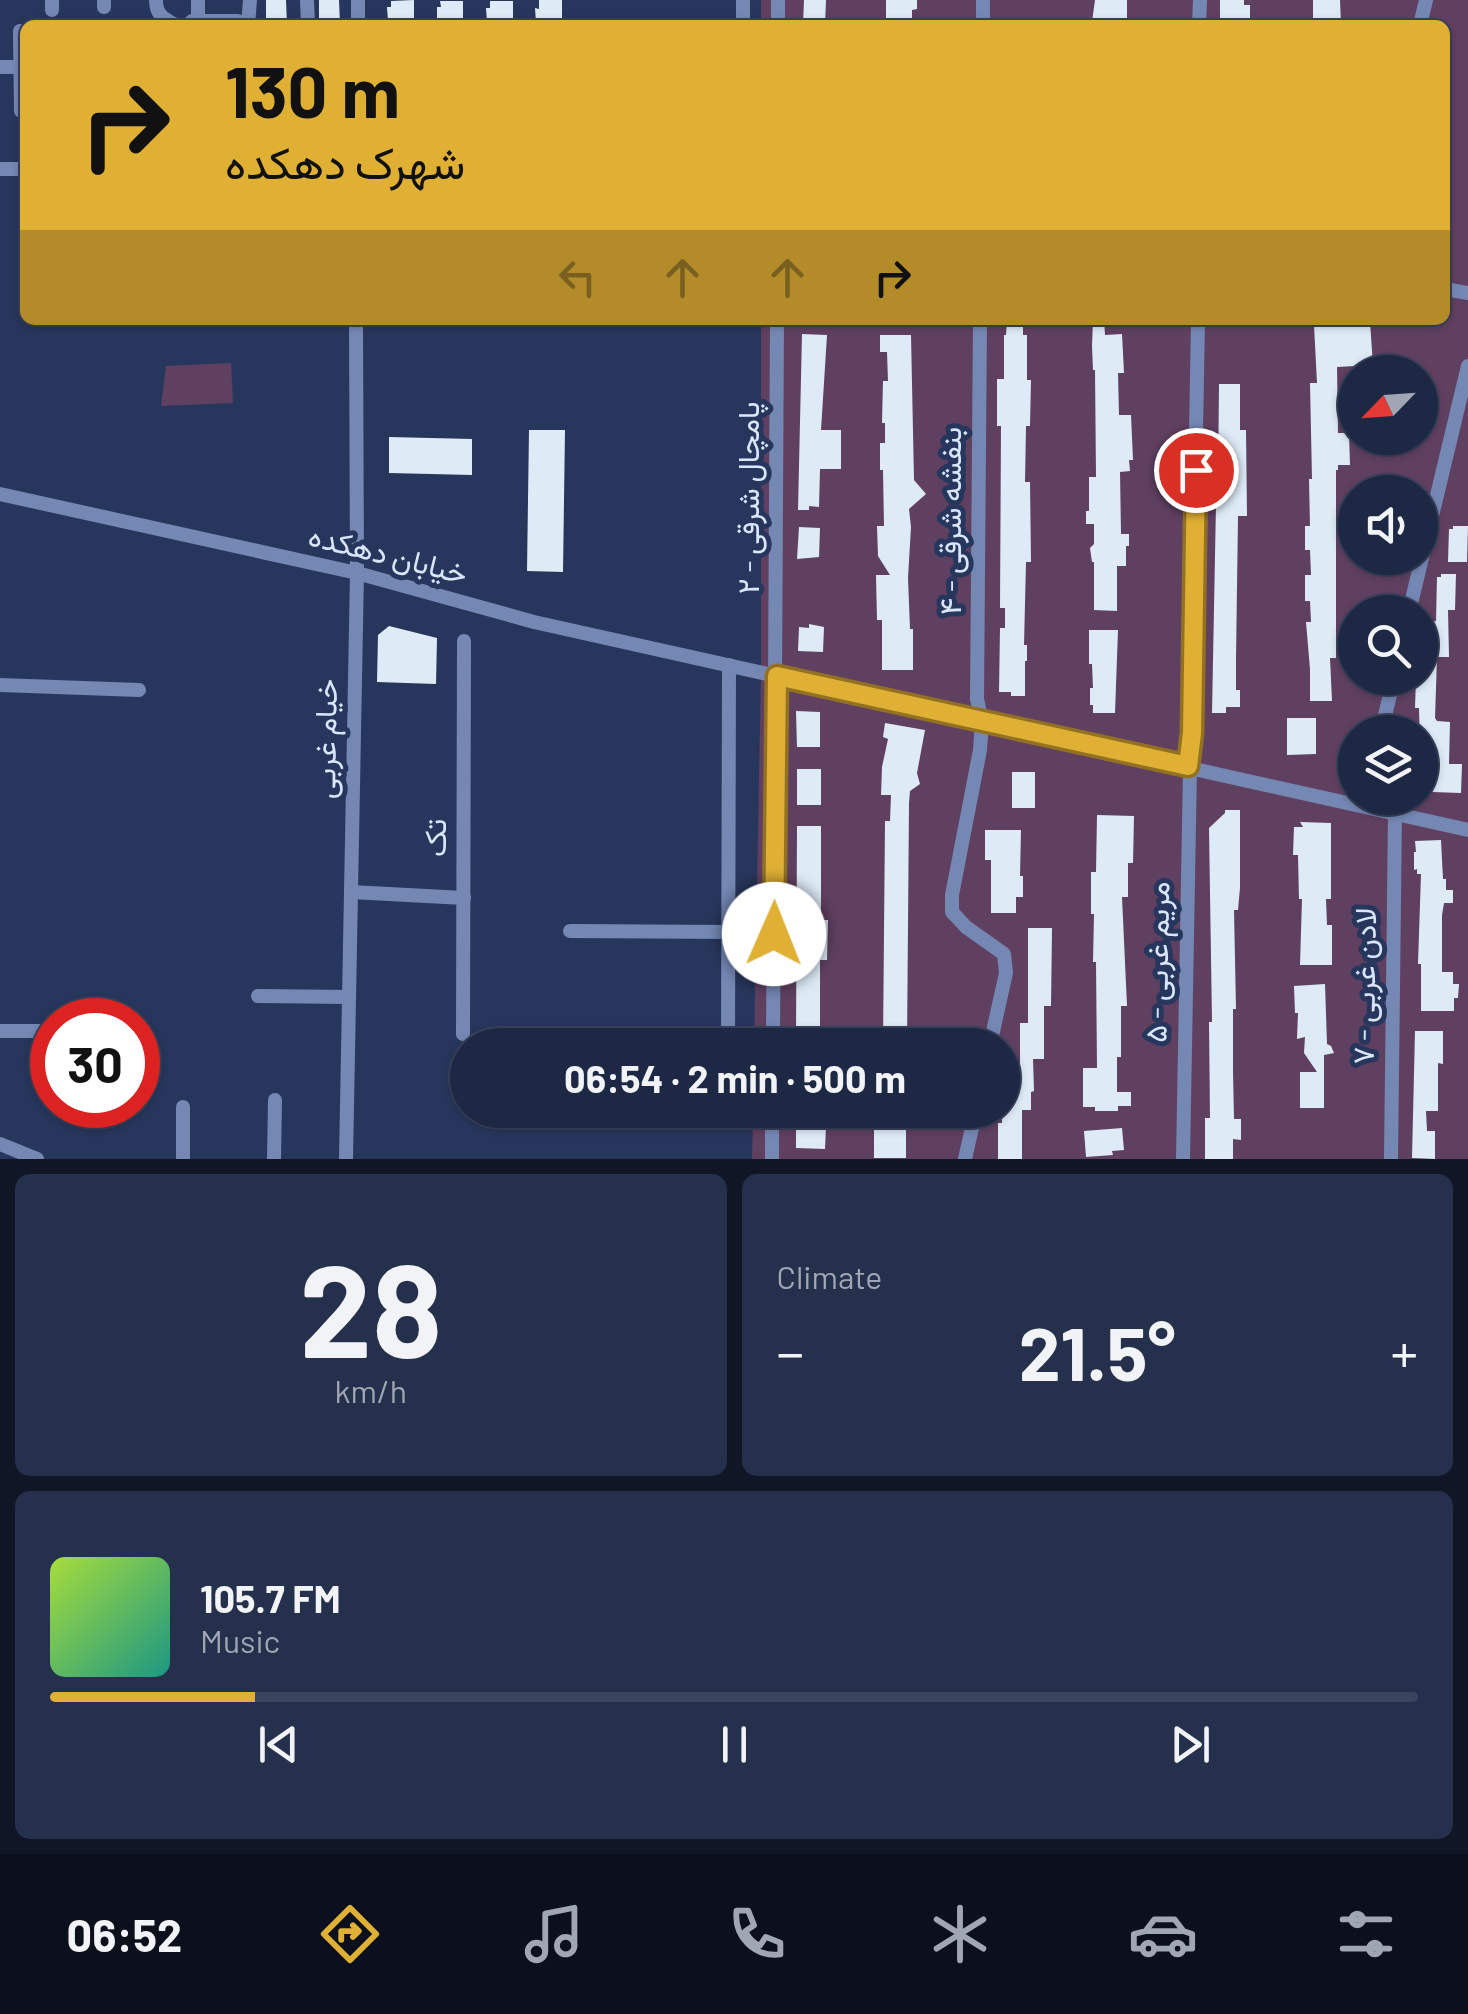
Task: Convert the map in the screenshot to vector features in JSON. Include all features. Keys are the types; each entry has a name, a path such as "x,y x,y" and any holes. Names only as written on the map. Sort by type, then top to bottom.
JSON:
{"street":[{"path":"156,0 156,10 167,20"},
{"name":"خیام غربی","path":"346,1159 357,573 356,325"},
{"name":"پامچال شرقی - ۲","path":"773,1028 769,675 777,325"},
{"name":"بنفشه شرقی - ۴","path":"980,325 977,699 982,722 952,912 1004,954 1006,973 994,1028"},
{"name":"مریم غربی - ۵","path":"1183,1159 1198,325"},
{"path":"1414,595 1468,366"},
{"name":"خیابان دهکده","path":"0,494 357,573 534,622 1338,797"},
{"name":"تک","path":"462,1028 464,641"},
{"path":"728,1028 729,666"},
{"path":"0,685 139,690"},
{"name":"لادن غربی - ۷","path":"1391,1159 1395,815"},
{"name":"خیابان دهکده","path":"1400,815 1468,830"},
{"path":"351,892 464,898"},
{"path":"570,932 728,932"},
{"path":"258,996 349,997"},
{"path":"0,1031 30,1032"},
{"path":"274,1159 275,1100"},
{"path":"182,1159 183,1107"},
{"path":"772,1128 772,1159"},
{"path":"965,1159 972,1128"},
{"path":"0,1144 38,1159"}],"shaded area":[{"path":"761,0 1468,0 1468,1159 752,1159 753,1128 1020,1128 1020,1028 754,1028 761,674 761,325 1450,325 1450,20 761,20"},
{"path":"231,363 233,403 161,406 166,366"}],"building":[{"path":"266,0 286,0 287,20 266,20"},
{"path":"319,0 339,0 340,20 319,20"},
{"path":"414,0 414,20 388,20 391,1"},
{"path":"539,0 562,0 562,20 536,20 535,8 539,9"},
{"path":"804,0 826,0 825,20 803,20"},
{"path":"886,0 917,0 912,20 886,20"},
{"path":"1095,0 1127,0 1127,20 1092,20"},
{"path":"1220,0 1244,0 1244,5 1250,5 1250,20 1220,20"},
{"path":"1313,0 1340,0 1341,20 1313,20"},
{"path":"440,1 463,1 463,20 437,20 437,7 441,7"},
{"path":"490,1 513,1 513,20 487,20 486,8 490,8"},
{"path":"1007,325 1023,325 1023,335 1027,335 1027,380 1031,380 1030,426 1026,426 1025,482 1030,482 1031,562 1026,562 1025,696 999,692 1000,628 1005,628 1005,608 1000,608 1001,426 997,426 997,379 1004,379"},
{"path":"1093,325 1104,325 1105,335 1122,334 1124,373 1118,373 1119,415 1131,415 1133,460 1129,460 1130,471 1120,472 1121,534 1129,534 1129,546 1126,566 1117,566 1117,611 1094,610 1094,562 1090,548 1094,544 1094,524 1086,524 1089,477 1096,477"},
{"path":"1314,325 1370,325 1372,355 1338,355 1338,455 1350,455 1350,465 1338,465 1336,470 1336,658 1330,658 1332,701 1310,701 1306,622 1311,622 1310,601 1305,601 1305,575 1311,575 1305,526 1310,526 1312,479 1310,383 1317,383"},
{"path":"802,334 827,335 821,430 841,430 841,469 820,469 819,507 809,506 809,510 798,510"},
{"path":"880,335 911,335 914,480 926,494 909,509 913,670 882,670 882,620 877,620 876,575 890,575 878,556 877,526 884,526 880,470 880,443 885,443 883,381 888,381 887,352 880,352"},
{"path":"1219,384 1240,384 1240,430 1246,430 1247,516 1238,516 1236,690 1240,690 1240,707 1212,713 1216,504 1212,504 1218,480"},
{"path":"529,430 565,430 563,572 527,571"},
{"path":"389,437 472,439 472,475 389,473"},
{"path":"1468,526 1467,562 1448,562 1449,529"},
{"path":"799,527 820,528 819,557 797,559"},
{"path":"1456,574 1455,610 1448,610 1449,657 1438,657 1437,577"},
{"path":"809,624 824,627 823,652 798,651 799,627 809,628"},
{"path":"389,626 437,638 436,684 377,682 378,635"},
{"path":"1089,630 1118,630 1115,713 1093,713 1090,705 1093,688"},
{"path":"1415,695 1436,695 1435,715 1419,715 1419,708 1415,708"},
{"path":"796,711 820,712 820,747 797,747"},
{"path":"1287,718 1316,718 1316,754 1287,755"},
{"path":"1438,721 1450,722 1449,764 1462,764 1461,793 1438,792"},
{"path":"885,723 925,730 917,773 920,784 910,791 909,803 907,1028 883,1028 885,821 890,821 891,795 881,795 888,739 883,737"},
{"path":"797,769 821,769 821,805 797,805"},
{"path":"1012,772 1035,772 1035,808 1012,808"},
{"path":"1225,810 1240,810 1240,888 1238,910 1234,910 1233,1072 1234,1119 1241,1119 1241,1140 1233,1139 1233,1159 1205,1159 1212,1022 1209,828"},
{"path":"1097,815 1134,816 1128,897 1122,897 1127,1006 1121,1006 1121,1057 1117,1057 1117,1092 1131,1092 1131,1106 1118,1106 1118,1111 1083,1107 1083,1068 1097,1068 1091,872 1096,872"},
{"path":"1300,822 1331,823 1331,899 1326,899 1327,925 1332,925 1332,965 1300,965 1302,899 1298,855 1293,855 1294,827 1303,827"},
{"path":"797,826 821,826 821,920 828,920 827,960 820,960 820,1028 796,1028"},
{"path":"985,830 1021,830 1023,897 1016,897 1016,913 991,913 991,860 985,860"},
{"path":"1441,840 1443,879 1446,890 1453,890 1453,903 1444,903 1442,915 1442,972 1453,972 1453,984 1459,984 1458,998 1454,998 1454,1011 1421,1011 1421,874 1414,870 1415,841"},
{"path":"1028,928 1052,928 1051,1006 1044,1006 1044,1059 1033,1059 1031,1110 1022,1110 1022,1159 998,1159 998,1128 1020,1128 1020,1023 1028,1023"},
{"path":"1325,984 1327,1044 1334,1053 1324,1055 1324,1108 1300,1108 1300,1072 1317,1072 1304,1053 1305,1037 1297,1039 1294,986"},
{"path":"1415,1031 1443,1031 1438,1111 1426,1111 1427,1131 1435,1131 1435,1159 1412,1158"},
{"path":"796,1128 826,1128 825,1149 796,1148"},
{"path":"874,1128 906,1128 906,1158 874,1158"},
{"path":"1122,1128 1124,1150 1086,1157 1084,1131"}],"route":[{"path":"774,934 777,676 1188,766 1192,733 1196,470"}]}
